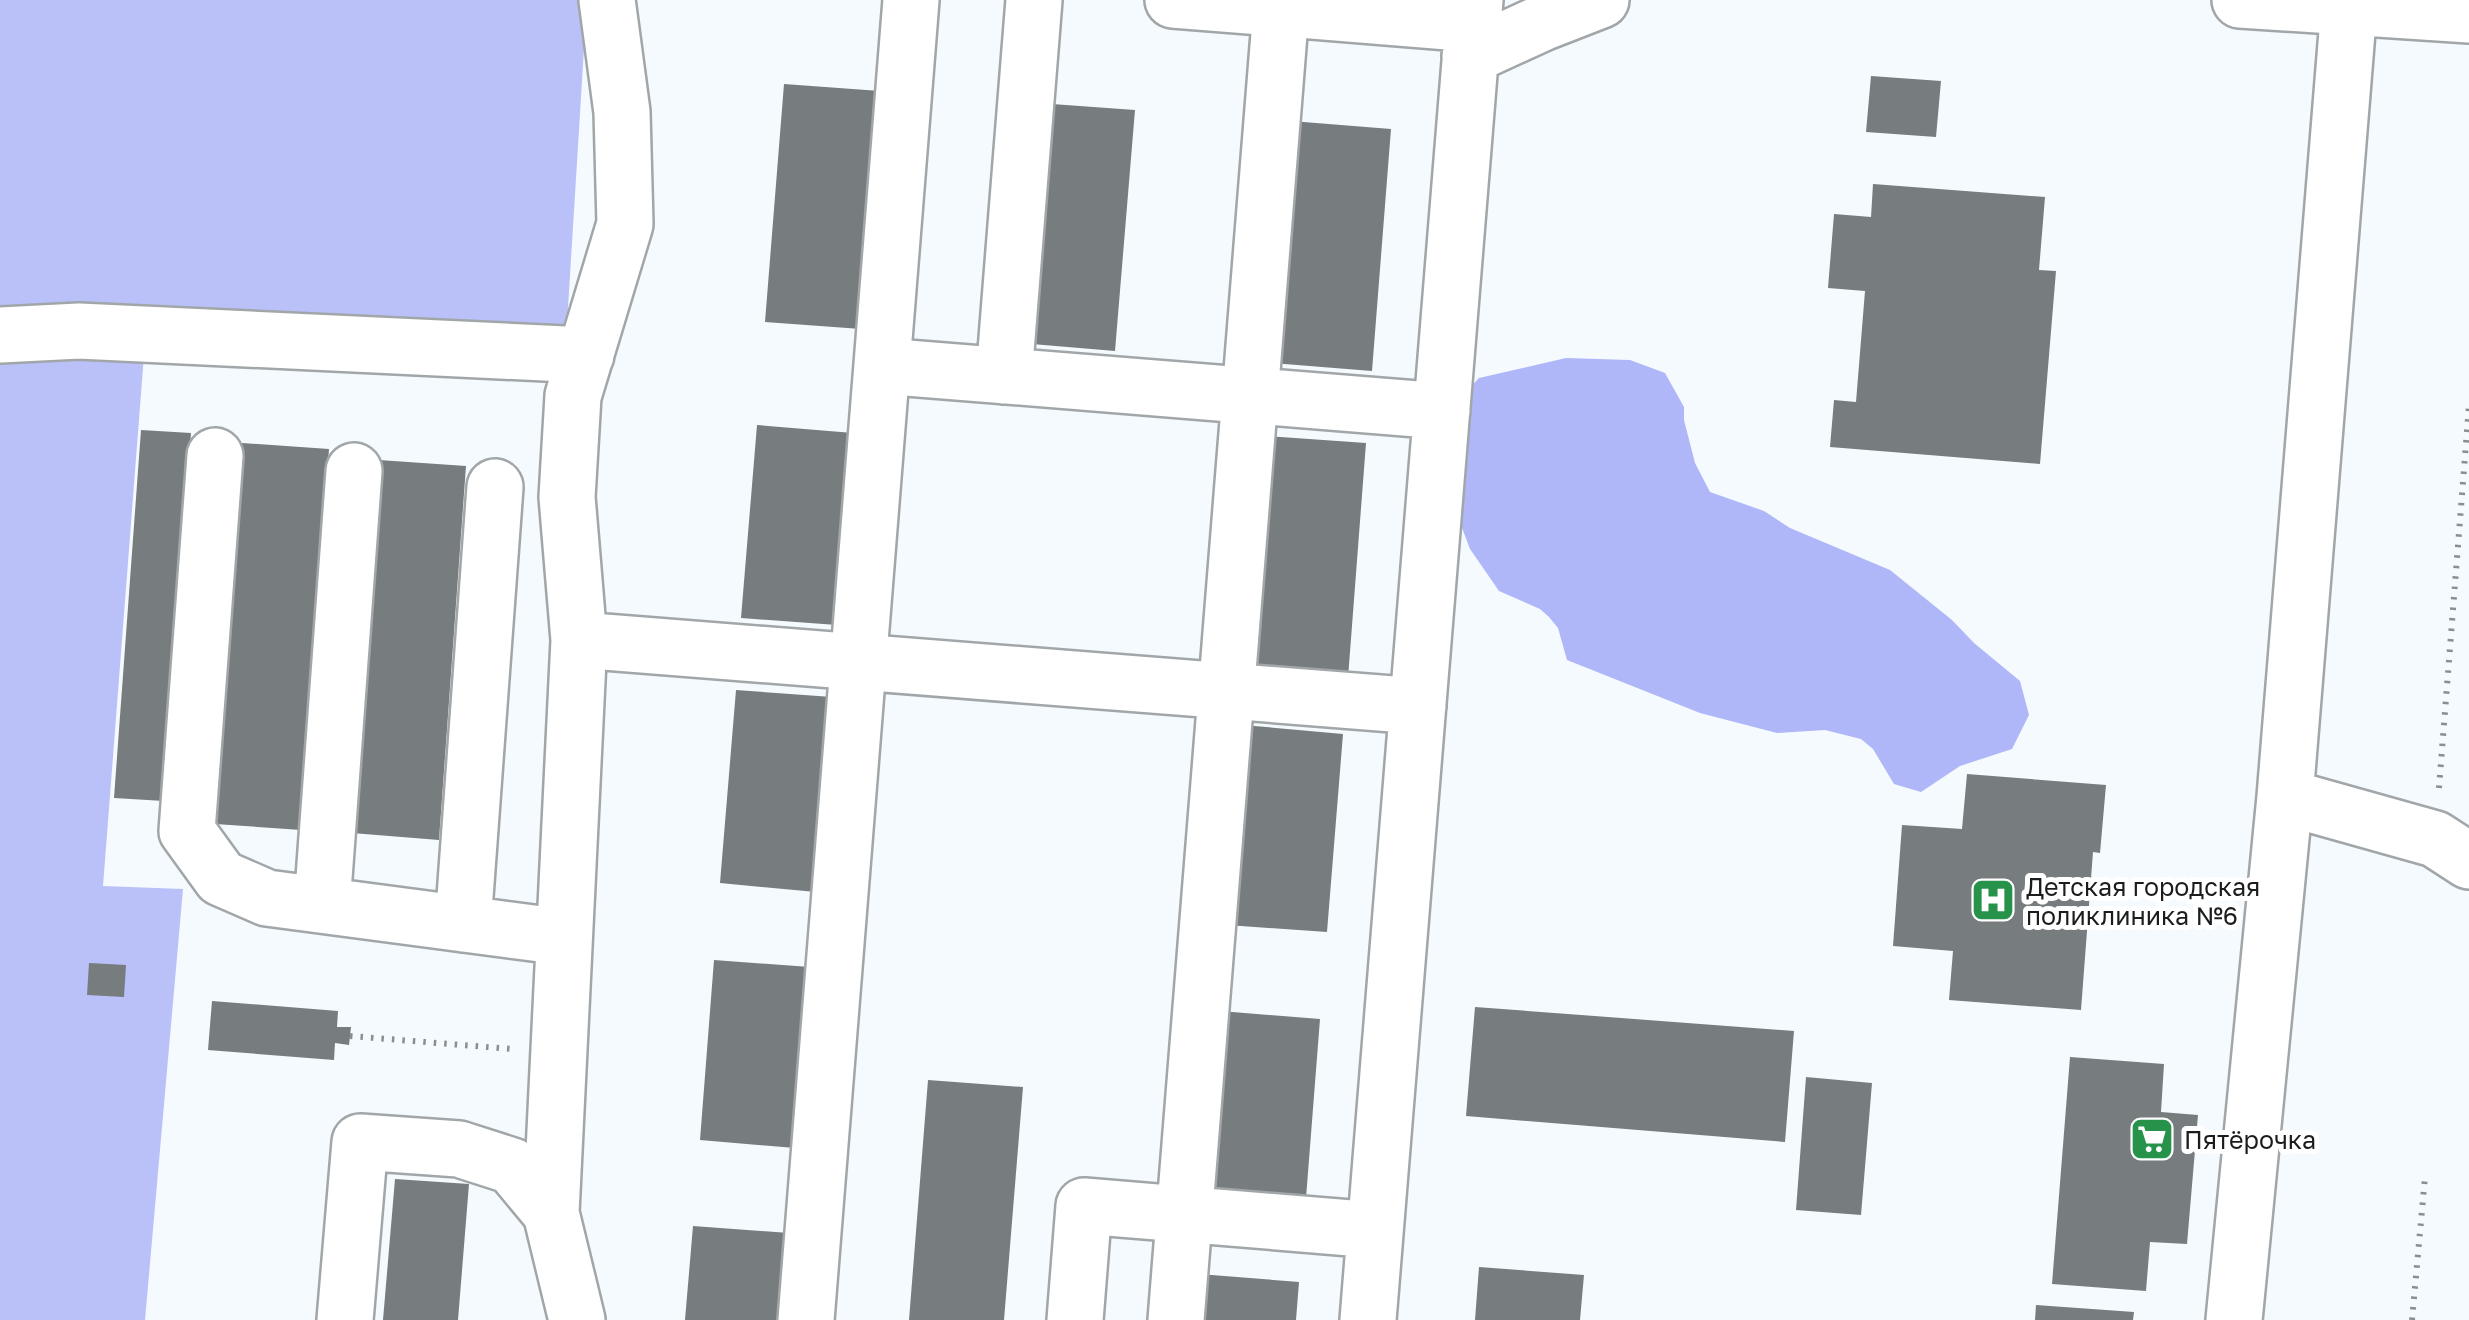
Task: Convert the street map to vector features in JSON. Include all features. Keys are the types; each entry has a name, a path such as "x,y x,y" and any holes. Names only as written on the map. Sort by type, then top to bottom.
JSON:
{"street":[{"path":"577,1320 551,1213 579,640 568,497 573,396 625,224 622,112 607,0"},
{"path":"806,1320 912,0"},
{"path":"1004,376 1034,0"},
{"path":"1172,0 1473,27 1542,23 1601,0"},
{"path":"2240,0 2469,15"},
{"path":"2234,1320 2285,797 2349,7"},
{"path":"1176,1320 1280,8"},
{"path":"1368,1320 1473,27"},
{"path":"0,335 79,332 586,355"},
{"path":"882,366 1442,410"},
{"path":"214,456 187,831 222,878 267,898 564,937"},
{"path":"322,905 354,471"},
{"path":"463,924 495,488"},
{"path":"579,640 1418,706"},
{"path":"2285,797 2452,850"},
{"path":"345,1320 360,1142 459,1149 512,1166 551,1213"},
{"path":"1075,1320 1084,1206 1375,1230"}],"path":[{"path":"2452,850 2469,404"},
{"path":"350,1036 558,1053"},
{"path":"2412,1320 2425,1176"}],"shaded area":[{"path":"0,0 587,0 566,340 147,316 103,886 183,889 145,1320 0,1320"},
{"path":"1566,358 1630,360 1665,373 1684,407 1695,463 1710,492 1764,511 1790,528 1890,570 1952,620 2020,681 2029,715 2012,749 1960,766 1921,792 1894,784 1873,749 1861,739 1825,730 1777,733 1700,713 1567,660 1558,628 1549,617 1499,591 1470,549 1459,520 1456,402 1479,378"}],"building":[{"path":"1871,76 1941,81 1936,137 1866,132"},
{"path":"784,84 880,91 861,329 765,322"},
{"path":"1038,103 1135,110 1115,351 1020,343"},
{"path":"1291,121 1391,129 1372,371 1272,363"},
{"path":"1873,184 2045,197 2039,270 2056,271 2040,464 1830,447 1834,400 1856,402 1865,291 1828,288 1834,214 1871,217"},
{"path":"757,425 853,433 837,625 741,618"},
{"path":"141,430 191,433 164,801 114,798"},
{"path":"1266,436 1366,443 1348,678 1247,670"},
{"path":"242,443 329,449 301,830 215,824"},
{"path":"379,460 466,466 439,840 352,833"},
{"path":"736,690 832,697 816,892 720,883"},
{"path":"1243,725 1343,734 1327,932 1227,925"},
{"name":"Детская городская поликлиника №6","path":"1967,774 2106,785 2100,853 2093,852 2081,1010 1949,1000 1953,951 1893,946 1902,825 1962,829"},
{"path":"714,960 810,967 795,1148 700,1140"},
{"path":"89,963 126,965 124,997 87,995"},
{"path":"212,1001 338,1011 337,1027 351,1027 349,1045 335,1043 334,1060 208,1050"},
{"path":"1475,1007 1794,1031 1785,1142 1466,1116"},
{"path":"1220,1011 1320,1019 1306,1198 1205,1190"},
{"path":"2070,1057 2164,1064 2161,1112 2198,1115 2187,1244 2150,1242 2146,1291 2052,1284"},
{"path":"1806,1077 1872,1083 1861,1215 1796,1210"},
{"path":"928,1080 1023,1087 1004,1320 909,1320"},
{"path":"395,1179 469,1184 458,1320 383,1320"},
{"path":"693,1226 789,1233 782,1320 685,1320"},
{"path":"1479,1267 1584,1275 1580,1320 1475,1320"},
{"path":"1199,1274 1299,1282 1296,1320 1195,1320"},
{"path":"2036,1305 2134,1312 2133,1320 2035,1320"}],"place":[{"name":"Детская городская поликлиника №6","path":"1993,900"},
{"name":"Пятёрочка","path":"2152,1139"}]}
